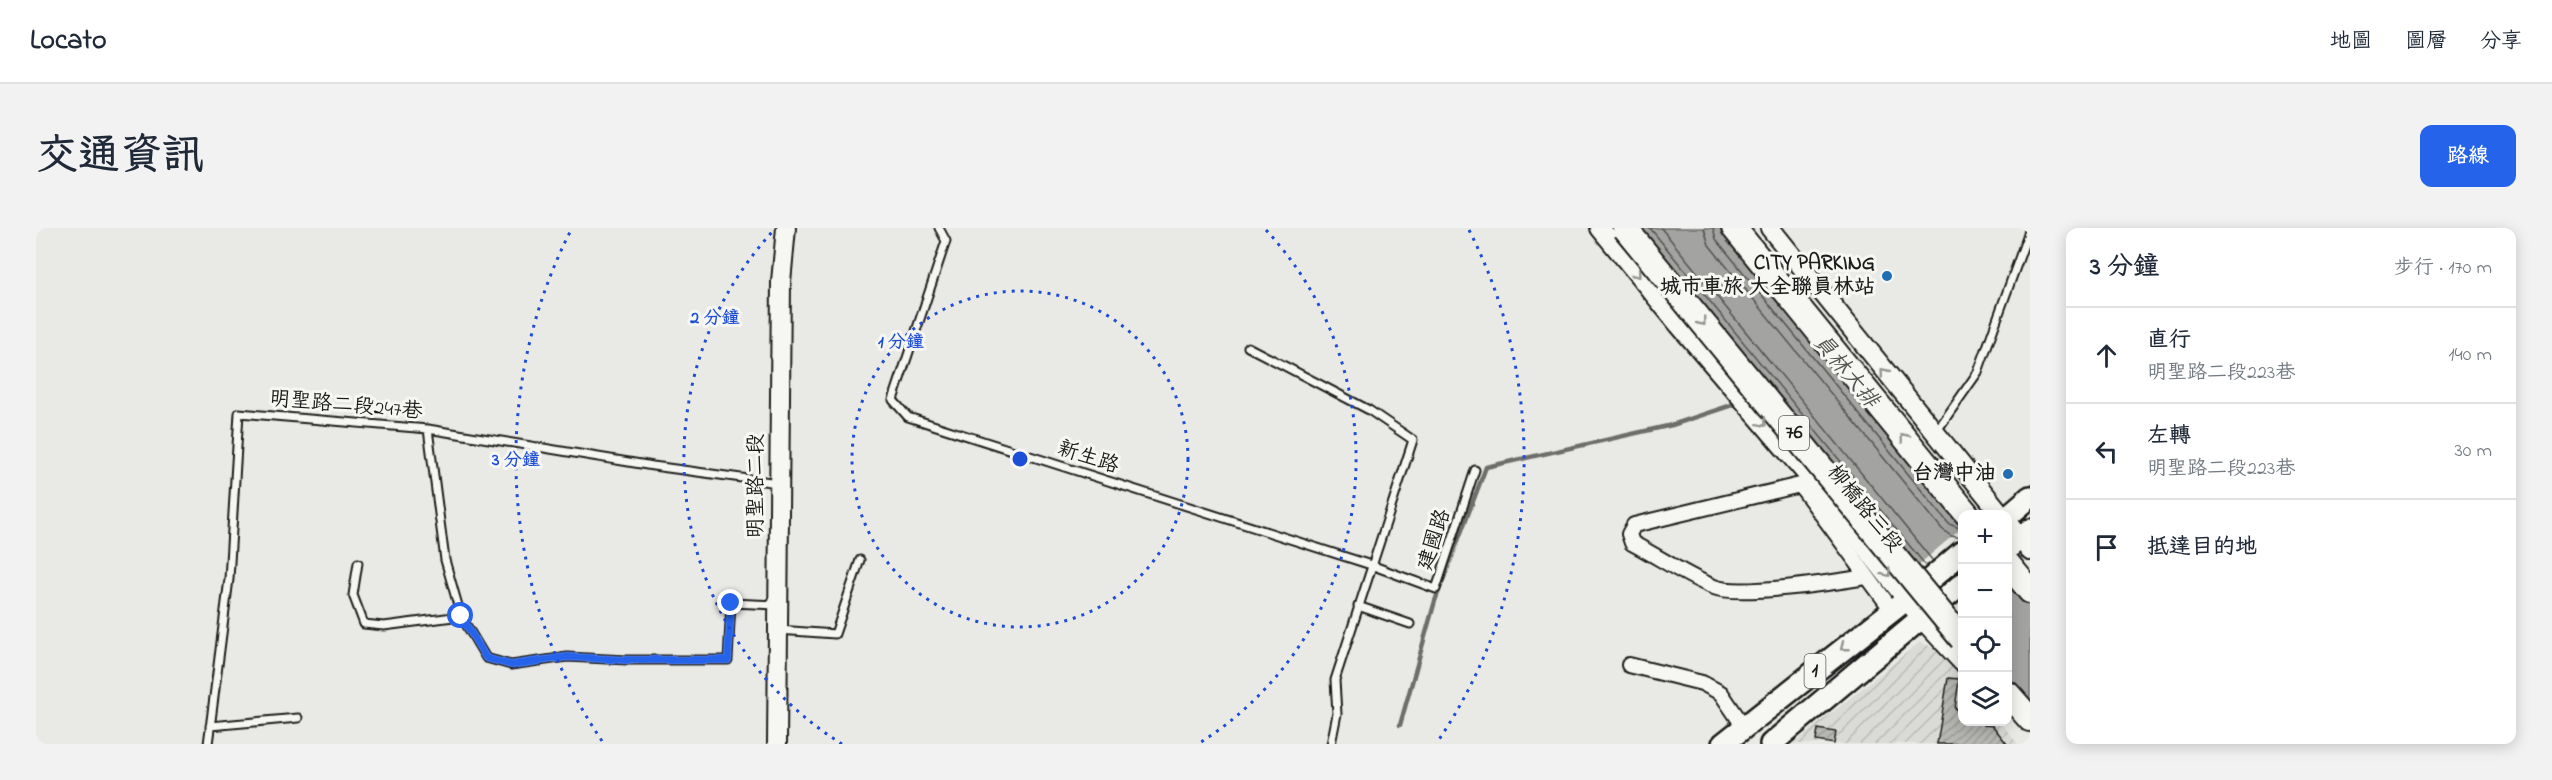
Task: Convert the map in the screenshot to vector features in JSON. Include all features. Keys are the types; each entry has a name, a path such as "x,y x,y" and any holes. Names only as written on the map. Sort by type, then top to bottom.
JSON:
{"highway":[{"name":"76","path":"1625,228 1958,634"},
{"path":"1734,228 1964,510"},
{"path":"2012,570 2030,591"},
{"path":"2012,699 2030,719"}],"main road":[{"name":"明聖路二段","path":"777,744 781,282 786,228"},
{"name":"柳橋路三段","path":"1600,228 1679,325 1821,491 1907,598 1929,611 1958,656"},
{"path":"1770,228 1998,510"},
{"path":"2012,512 2030,498"},
{"name":"1","path":"1723,744 1958,555"},
{"name":"1","path":"1771,744 1958,587"},
{"path":"2012,715 2030,734"}],"street":[{"path":"1866,577 1829,583 1758,589 1716,588 1632,543 1629,534 1635,525 1800,485 1866,577 1907,598"},
{"path":"1629,664 1702,683 1721,693 1744,727"}],"lane":[{"name":"新生路","path":"939,228 946,241 893,400 908,417 1371,565"},
{"path":"1934,434 1978,372 2030,228"},
{"path":"1248,347 1369,410 1413,440 1335,680 1337,714 1330,744"},
{"name":"明聖路二段247巷","path":"208,744 229,579 238,413 428,429 653,466 780,483"},
{"path":"428,429 445,560 461,616 486,658 511,665 567,657 627,660 728,660 731,603 778,605"},
{"name":"建國路","path":"1371,565 1436,589 1475,470"},
{"path":"778,630 835,634 860,560"},
{"path":"358,563 353,595 364,624 384,626 461,616"},
{"path":"1358,606 1410,624"},
{"path":"210,726 298,718"}],"shaded area":[{"path":"1920,642 1948,654 1958,668 1958,726 2003,726 2018,744 1793,744"}],"water":[{"path":"1632,228 1725,228 1958,513 1958,622"},
{"path":"2012,578 2030,601 2030,701 2012,681"}],"pier":[{"path":"1958,531 1958,617 1953,621 1910,572"}],"building":[{"path":"1948,678 1958,679 1955,709 1958,710 1958,726 1993,726 2007,744 1937,744"},
{"path":"1818,729 1836,732 1834,744 1816,741"}],"waterway":[{"path":"1400,725 1435,601 1486,467 1672,425 1738,403"}],"place":[{"name":"CITY PARKING 城市車旅 大全聯員林站","path":"1887,276"},
{"name":"台灣中油","path":"2008,474"}],"route":[{"path":"461,616 486,658 511,665 567,657 627,660 728,660 731,603"}],"water label":[{"name":"員林大排","path":"1845,372"}]}
